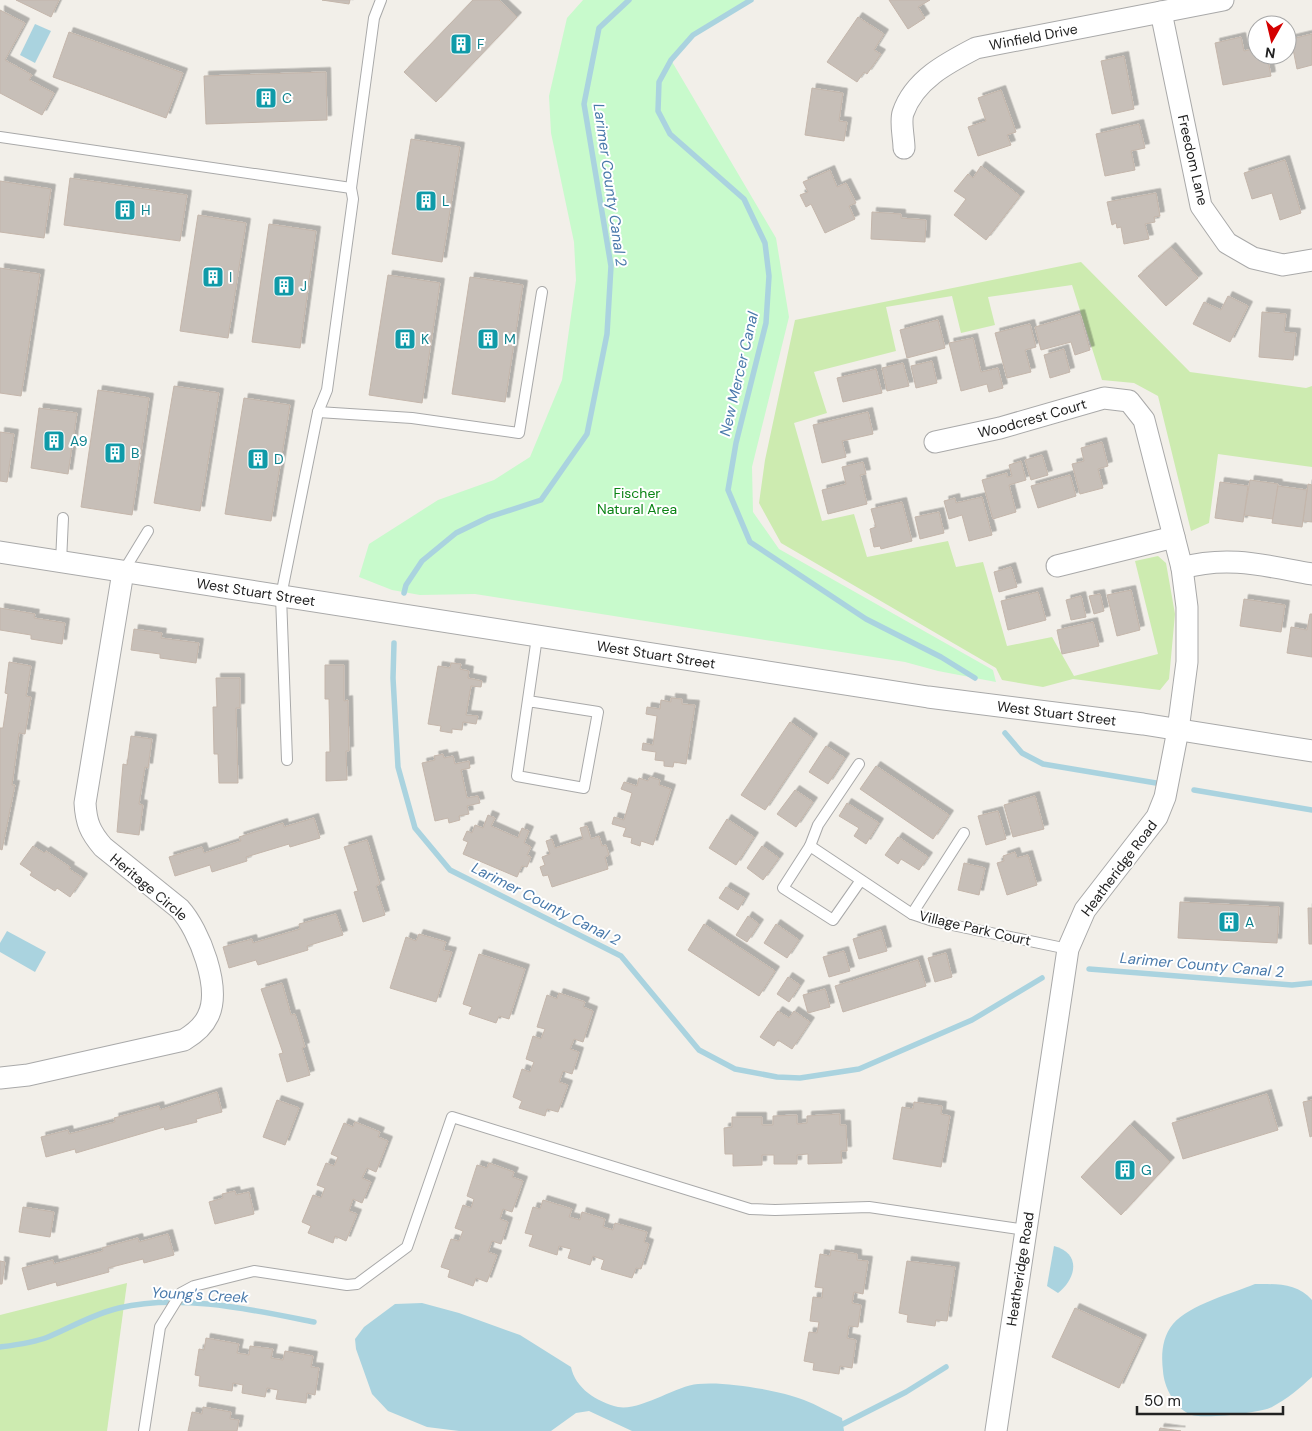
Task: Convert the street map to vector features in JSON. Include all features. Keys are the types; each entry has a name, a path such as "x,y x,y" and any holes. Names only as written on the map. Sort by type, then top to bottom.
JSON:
{"street":[{"name":"Winfield Drive","path":"904,148 902,114 920,84 942,65 976,48 1223,0"},
{"name":"Freedom Lane","path":"1161,12 1201,206 1227,243 1253,258 1283,265 1312,260"},
{"name":"Woodcrest Court","path":"935,442 1000,428 1104,398 1129,401"},
{"name":"Heatheridge Road","path":"996,1431 1068,949 1085,910 1149,830 1165,797 1178,730 1187,662 1188,632 1182,568 1144,420 1129,401"},
{"path":"1057,566 1174,537"},
{"name":"West Stuart Street","path":"0,552 537,638 928,697 1178,730 1312,751"},
{"path":"1182,568 1202,563 1231,560 1312,574"},
{"name":"Heritage Circle","path":"0,1078 28,1076 184,1040 200,1028 209,1015 212,999 210,976 191,921 180,909 103,847 92,835 86,822 85,803 123,572"}],"lane":[{"path":"287,760 281,596 318,412 327,390 353,199 351,188 374,18 381,0"},
{"path":"0,137 351,188"},
{"path":"318,412 412,418 520,433 542,292"},
{"path":"61,562 63,518"},
{"path":"123,572 148,531"},
{"path":"528,701 598,712 584,788 517,776 537,638"},
{"path":"858,764 818,825 810,846 783,888 832,920 861,880"},
{"path":"912,914 964,834"},
{"name":"Village Park Court","path":"810,846 912,914 933,921 1068,949"},
{"path":"144,1431 160,1327 182,1293 194,1286 254,1271 347,1285 357,1284 407,1247 452,1117 750,1209 869,1207 1026,1230"}],"green space":[{"name":"Fischer Natural Area","path":"583,0 751,0 693,35 671,60 776,238 789,317 752,467 753,512 779,549 993,670 996,682 938,671 905,662 475,594 420,595 392,590 359,577 369,544 438,500 494,480 530,457 562,380 576,280 574,242 551,133 549,96 567,18"},
{"path":"1081,262 1190,372 1306,388 1312,386 1312,467 1218,454 1209,523 1191,531 1158,396 1134,383 1102,380 1072,285 988,297 995,325 961,333 952,296 886,307 896,351 814,372 827,413 794,423 822,521 854,514 867,557 948,541 956,567 983,562 1007,646 1052,637 1074,676 1158,654 1135,561 1158,556 1166,563 1175,614 1169,679 1160,690 1073,679 1043,687 1002,680 996,668 781,543 759,503 765,460 795,320"},
{"path":"127,1283 107,1431 0,1431 0,1315"}],"water":[{"path":"35,24 51,31 35,63 20,55"},
{"path":"7,931 46,952 35,972 0,952 0,943"},
{"path":"1054,1246 1063,1249 1069,1254 1073,1266 1069,1280 1058,1293 1047,1286"},
{"path":"1255,1284 1293,1287 1306,1294 1312,1300 1312,1377 1288,1397 1266,1409 1217,1416 1195,1416 1189,1414 1174,1401 1165,1383 1162,1359 1163,1346 1169,1329 1180,1317 1200,1305"},
{"path":"422,1303 459,1313 520,1335 571,1367 573,1375 582,1388 595,1398 610,1405 627,1407 637,1405 698,1384 737,1385 793,1396 809,1402 842,1418 844,1431 632,1431 589,1411 576,1413 551,1431 459,1431 427,1427 388,1411 372,1394 356,1349 355,1339 364,1327 395,1304"}],"building":[{"path":"16,0 59,0 51,17"},
{"path":"322,0 350,0 349,4"},
{"name":"F","path":"473,0 499,0 517,17 436,102 404,72"},
{"path":"889,0 930,0 918,7 925,18 908,29"},
{"path":"0,10 25,23 5,60 32,75 29,80 54,93 42,115 0,93"},
{"path":"858,17 884,34 874,50 881,54 867,74 864,72 857,82 827,62"},
{"path":"69,32 183,73 166,118 53,77"},
{"path":"1312,34 1312,65 1297,69 1296,65 1297,38"},
{"path":"1241,37 1244,51 1247,50 1247,65 1269,65 1271,76 1223,85 1215,43"},
{"path":"1124,56 1134,109 1112,114 1101,61"},
{"name":"C","path":"326,72 327,120 206,124 204,76"},
{"path":"812,88 843,93 839,121 847,122 844,141 805,135"},
{"path":"1001,90 1016,132 1007,135 1011,145 978,156 968,127 986,121 978,98"},
{"path":"1139,124 1145,148 1131,151 1135,170 1105,176 1096,134"},
{"name":"L","path":"411,139 460,147 442,262 392,254"},
{"path":"1285,160 1301,213 1280,220 1272,193 1252,199 1244,173"},
{"path":"981,166 1020,196 986,240 954,215 966,199 954,191 968,174 973,178"},
{"path":"830,170 837,187 846,183 856,203 849,206 855,219 825,233 811,204 806,207 800,195 808,192 803,182"},
{"name":"H","path":"70,178 187,195 180,241 64,225"},
{"path":"0,181 51,189 44,238 0,232"},
{"path":"1156,193 1160,216 1154,217 1155,222 1145,224 1149,239 1124,244 1121,227 1117,228 1116,223 1112,225 1107,202"},
{"path":"872,212 901,214 901,218 926,220 925,242 871,239"},
{"name":"I","path":"198,215 246,223 228,338 180,331"},
{"name":"J","path":"269,224 316,231 300,348 252,342"},
{"path":"1171,247 1198,278 1166,306 1138,276"},
{"path":"0,268 40,274 21,396 0,393"},
{"name":"K","path":"388,275 440,283 422,403 369,395"},
{"name":"M","path":"470,277 523,285 505,402 452,394"},
{"path":"1228,296 1248,306 1230,342 1193,324 1204,302 1221,310"},
{"path":"1262,312 1286,314 1284,332 1296,333 1293,360 1259,357"},
{"path":"1080,314 1090,350 1075,355 1071,342 1041,350 1035,327"},
{"path":"938,320 945,348 907,358 900,330"},
{"path":"1030,324 1036,347 1025,350 1031,372 1007,378 995,333"},
{"path":"973,338 981,372 998,368 1003,388 989,392 987,384 961,391 949,343"},
{"path":"1064,349 1070,372 1050,378 1044,355"},
{"path":"932,361 937,383 916,388 911,366"},
{"path":"903,363 909,386 887,391 882,368"},
{"path":"876,369 882,393 843,402 837,378"},
{"path":"174,386 219,393 200,511 154,503"},
{"name":"B","path":"98,390 149,398 132,515 81,507"},
{"name":"D","path":"244,398 290,405 271,521 225,514"},
{"name":"A9","path":"39,408 77,413 68,474 31,468"},
{"path":"868,412 873,434 842,441 846,457 822,463 813,425"},
{"path":"0,432 14,434 7,482 0,481"},
{"path":"1102,442 1108,466 1098,469 1103,488 1080,494 1072,464 1084,461 1081,448"},
{"path":"1042,455 1048,475 1031,480 1025,460"},
{"path":"1021,461 1026,480 1009,485 1016,512 993,519 982,480 1007,473 1007,477 1012,476 1009,465"},
{"path":"863,462 866,474 860,475 867,504 828,514 822,490 846,484 842,467"},
{"path":"1070,475 1076,496 1038,508 1031,486"},
{"path":"1250,480 1278,484 1273,519 1244,515"},
{"path":"1220,482 1248,486 1243,522 1215,518"},
{"path":"1308,484 1312,485 1312,522 1303,521"},
{"path":"1278,486 1307,490 1302,527 1272,523"},
{"path":"982,497 992,535 969,541 962,515 949,519 944,501 955,498 956,503"},
{"path":"902,502 912,541 881,549 880,546 874,547 870,529 876,527 871,509"},
{"path":"939,512 944,533 920,539 915,517"},
{"path":"1011,567 1017,587 999,592 994,572"},
{"path":"1131,590 1140,630 1117,636 1107,595"},
{"path":"1038,592 1046,620 1008,630 1001,601"},
{"path":"1100,594 1104,611 1094,614 1089,596"},
{"path":"1081,596 1086,617 1071,620 1066,600"},
{"path":"1244,599 1285,605 1281,632 1240,626"},
{"path":"0,608 35,614 34,618 65,623 62,644 31,639 31,635 0,630"},
{"path":"1310,614 1312,614 1312,657 1287,653 1291,627 1307,630"},
{"path":"1093,622 1099,646 1062,654 1057,630"},
{"path":"134,629 162,633 161,638 199,643 196,663 160,658 160,654 131,650"},
{"path":"9,662 31,666 26,696 31,697 25,734 19,733 12,785 15,785 2,850 0,849 0,728 3,728 8,694 5,693"},
{"path":"451,663 461,664 460,669 469,671 468,678 482,681 481,687 471,686 466,715 478,716 476,724 463,722 462,730 452,729 452,733 440,731 441,726 428,724 438,666 450,668"},
{"path":"325,665 344,665 344,701 348,700 349,751 346,751 347,780 326,781 326,752 330,752 329,699 325,699"},
{"path":"216,678 240,678 240,708 236,708 238,783 219,783 218,754 214,754 213,707 217,707"},
{"path":"671,698 682,699 682,704 695,705 686,764 674,762 673,767 664,766 664,761 655,760 656,752 642,750 643,743 653,745 657,716 646,714 647,707 660,709 661,700 671,702"},
{"path":"790,722 813,738 765,810 741,795"},
{"path":"131,736 152,739 148,768 145,767 139,804 143,805 139,835 117,832 123,764 127,765"},
{"path":"826,746 845,758 828,784 809,772"},
{"path":"443,754 444,758 453,756 455,764 469,761 470,768 461,770 467,798 478,796 480,803 467,806 469,814 459,816 460,820 449,823 448,818 435,821 422,763 435,760 434,756"},
{"path":"876,766 949,815 933,839 860,789"},
{"path":"650,777 660,780 659,785 671,789 653,845 641,841 640,846 631,843 632,838 623,836 626,828 612,824 614,817 624,820 632,793 621,789 624,782 637,786 639,778 648,781"},
{"path":"795,790 813,802 796,827 777,814"},
{"path":"1035,796 1044,829 1013,837 1004,805"},
{"path":"847,803 879,823 866,844 854,836 859,828 839,816"},
{"path":"998,811 1006,839 986,845 978,816"},
{"path":"488,815 495,818 491,826 518,838 522,828 529,831 524,843 531,847 527,855 531,857 527,867 522,866 517,877 463,854 468,842 463,840 467,831 472,833 475,825 483,828"},
{"path":"314,818 320,838 290,847 289,844 246,857 247,861 212,872 210,865 175,876 169,857 202,847 204,853 241,841 239,837 283,823 284,827"},
{"path":"727,819 754,837 736,865 709,848"},
{"path":"587,826 591,839 599,836 602,846 606,845 609,855 605,857 608,869 552,887 548,875 543,876 540,867 545,865 542,857 550,854 546,841 552,839 555,848 583,839 580,828"},
{"path":"898,837 928,857 919,870 901,859 898,864 885,855"},
{"path":"367,840 380,884 376,886 385,915 363,922 354,892 358,891 344,847"},
{"path":"33,846 44,853 46,851 83,878 70,897 57,888 55,891 30,875 32,872 20,864"},
{"path":"762,846 779,858 763,880 747,868"},
{"path":"1015,852 1017,858 1028,855 1037,885 1007,895 997,863 1004,861 1003,856"},
{"path":"964,863 985,868 979,895 958,890"},
{"path":"726,887 745,898 738,910 719,898"},
{"name":"A","path":"1180,902 1279,907 1277,943 1178,938"},
{"path":"1308,908 1312,908 1312,944 1309,944"},
{"path":"336,914 343,935 307,946 308,950 258,965 256,960 229,968 223,947 252,939 253,943 300,929 299,924"},
{"path":"748,916 759,924 747,942 736,935"},
{"path":"704,924 775,971 759,996 688,950"},
{"path":"776,924 799,940 787,958 764,943"},
{"path":"881,930 887,951 859,959 853,939"},
{"path":"419,934 446,942 443,950 452,952 436,1002 390,988 406,937 416,941"},
{"path":"844,951 850,971 829,977 823,957"},
{"path":"946,953 952,977 935,982 928,958"},
{"path":"479,954 525,969 509,1019 499,1016 496,1023 469,1014 472,1007 463,1004"},
{"path":"918,960 926,986 843,1012 835,986"},
{"path":"788,977 800,985 789,1002 777,994"},
{"path":"282,983 291,1015 295,1014 305,1047 302,1048 310,1075 287,1082 279,1054 283,1053 261,989"},
{"path":"825,989 830,1007 808,1013 803,995"},
{"path":"559,993 585,1002 583,1007 593,1011 583,1042 574,1039 570,1049 579,1052 572,1074 563,1071 559,1082 568,1085 558,1112 547,1109 545,1116 519,1108 522,1101 513,1097 522,1069 530,1072 534,1062 526,1059 533,1036 541,1039 545,1029 537,1027 547,995 557,999"},
{"path":"778,1011 789,1018 794,1011 810,1022 792,1049 778,1040 774,1046 760,1037"},
{"path":"217,1092 222,1112 196,1119 197,1122 165,1130 164,1127 76,1153 75,1149 46,1157 41,1137 68,1130 69,1134 115,1122 114,1118 159,1106 160,1110"},
{"path":"1267,1094 1278,1130 1183,1159 1172,1123"},
{"path":"277,1100 299,1108 285,1145 263,1137"},
{"path":"1312,1100 1312,1136 1310,1137 1303,1102"},
{"path":"914,1102 942,1106 941,1114 950,1116 941,1167 893,1159 902,1107 913,1109"},
{"path":"840,1114 840,1125 846,1125 847,1151 841,1151 842,1163 808,1164 808,1154 797,1155 797,1164 774,1164 774,1155 762,1155 762,1165 733,1166 733,1154 725,1154 724,1128 732,1127 732,1117 762,1117 762,1125 773,1125 773,1116 797,1115 797,1124 807,1123 807,1116"},
{"path":"355,1122 380,1132 378,1137 388,1141 376,1172 367,1168 362,1178 371,1182 362,1203 353,1199 349,1211 357,1214 346,1241 335,1236 333,1243 308,1233 311,1226 302,1222 313,1195 321,1198 325,1188 317,1185 326,1163 334,1166 338,1157 331,1154 344,1123 353,1127"},
{"name":"G","path":"1130,1125 1170,1162 1121,1215 1081,1177"},
{"path":"489,1163 514,1172 512,1177 523,1181 512,1212 503,1209 500,1219 508,1222 501,1244 492,1241 488,1252 497,1255 487,1282 476,1278 473,1286 448,1277 450,1270 441,1267 451,1239 459,1241 463,1231 455,1228 463,1205 471,1208 474,1199 467,1196 477,1165 487,1168"},
{"path":"235,1191 236,1195 249,1192 254,1214 215,1224 209,1202 223,1198 222,1194"},
{"path":"543,1200 572,1209 569,1217 580,1220 582,1212 605,1219 603,1227 613,1230 615,1223 647,1232 644,1242 649,1244 641,1269 636,1268 632,1278 601,1269 604,1260 593,1256 590,1265 568,1258 571,1249 559,1246 557,1255 529,1246 533,1235 525,1233 533,1207 540,1209"},
{"path":"23,1207 54,1212 50,1237 19,1232"},
{"path":"168,1234 174,1255 144,1263 143,1259 108,1268 109,1272 57,1286 56,1282 28,1290 22,1268 53,1260 54,1264 103,1251 102,1248 138,1238 139,1242"},
{"path":"831,1250 857,1254 857,1260 868,1261 863,1294 854,1292 852,1303 861,1305 858,1327 849,1326 847,1338 856,1340 852,1368 840,1366 839,1374 813,1370 814,1363 804,1361 809,1332 817,1333 819,1322 810,1321 813,1297 822,1298 823,1288 815,1287 820,1254 830,1256"},
{"path":"0,1261 5,1262 2,1284 0,1284"},
{"path":"907,1261 955,1267 947,1321 936,1320 935,1326 907,1322 908,1315 899,1313"},
{"path":"1075,1308 1142,1339 1119,1388 1052,1357"},
{"path":"206,1338 239,1344 237,1353 249,1355 250,1346 273,1349 271,1358 283,1360 285,1351 313,1356 311,1367 319,1368 315,1395 307,1393 306,1403 276,1399 278,1390 267,1388 265,1397 242,1393 243,1385 233,1383 232,1391 199,1386 200,1376 195,1375 199,1349 204,1350"},
{"path":"203,1407 231,1412 230,1419 239,1420 237,1431 188,1431 192,1412 202,1414"},
{"path":"1160,1428 1181,1431 1159,1431"}],"waterway":[{"name":"Larimer County Canal 2","path":"404,593 406,585 422,561 456,533 489,517 541,500 587,434 607,334 611,266 584,104 599,28 629,0"},
{"name":"New Mercer Canal","path":"751,0 693,35 671,60 659,82 658,111 670,134 744,199 765,243 769,276 766,323 736,443 728,490 750,542 866,619 941,657 975,678"},
{"name":"Larimer County Canal 2","path":"394,643 393,678 398,767 415,828 450,870 621,956 699,1050 735,1069 777,1077 800,1078 859,1069 972,1020 1042,978"},
{"name":"New Mercer Canal","path":"1005,733 1022,753 1043,764 1162,784"},
{"name":"New Mercer Canal","path":"1194,790 1312,810"},
{"name":"Larimer County Canal 2","path":"1089,969 1292,985 1312,983"},
{"name":"Young's Creek","path":"0,1347 24,1344 42,1339 100,1314 119,1308 167,1302 242,1308 314,1322"},
{"path":"843,1424 906,1392 946,1367"}],"place":[{"name":"F","path":"461,44"},
{"name":"C","path":"266,98"},
{"name":"L","path":"426,201"},
{"name":"H","path":"125,210"},
{"name":"I","path":"213,277"},
{"name":"J","path":"284,286"},
{"name":"K","path":"405,339"},
{"name":"M","path":"488,339"},
{"name":"A9","path":"54,441"},
{"name":"B","path":"115,453"},
{"name":"D","path":"258,459"},
{"name":"A","path":"1229,922"},
{"name":"G","path":"1125,1170"}]}
